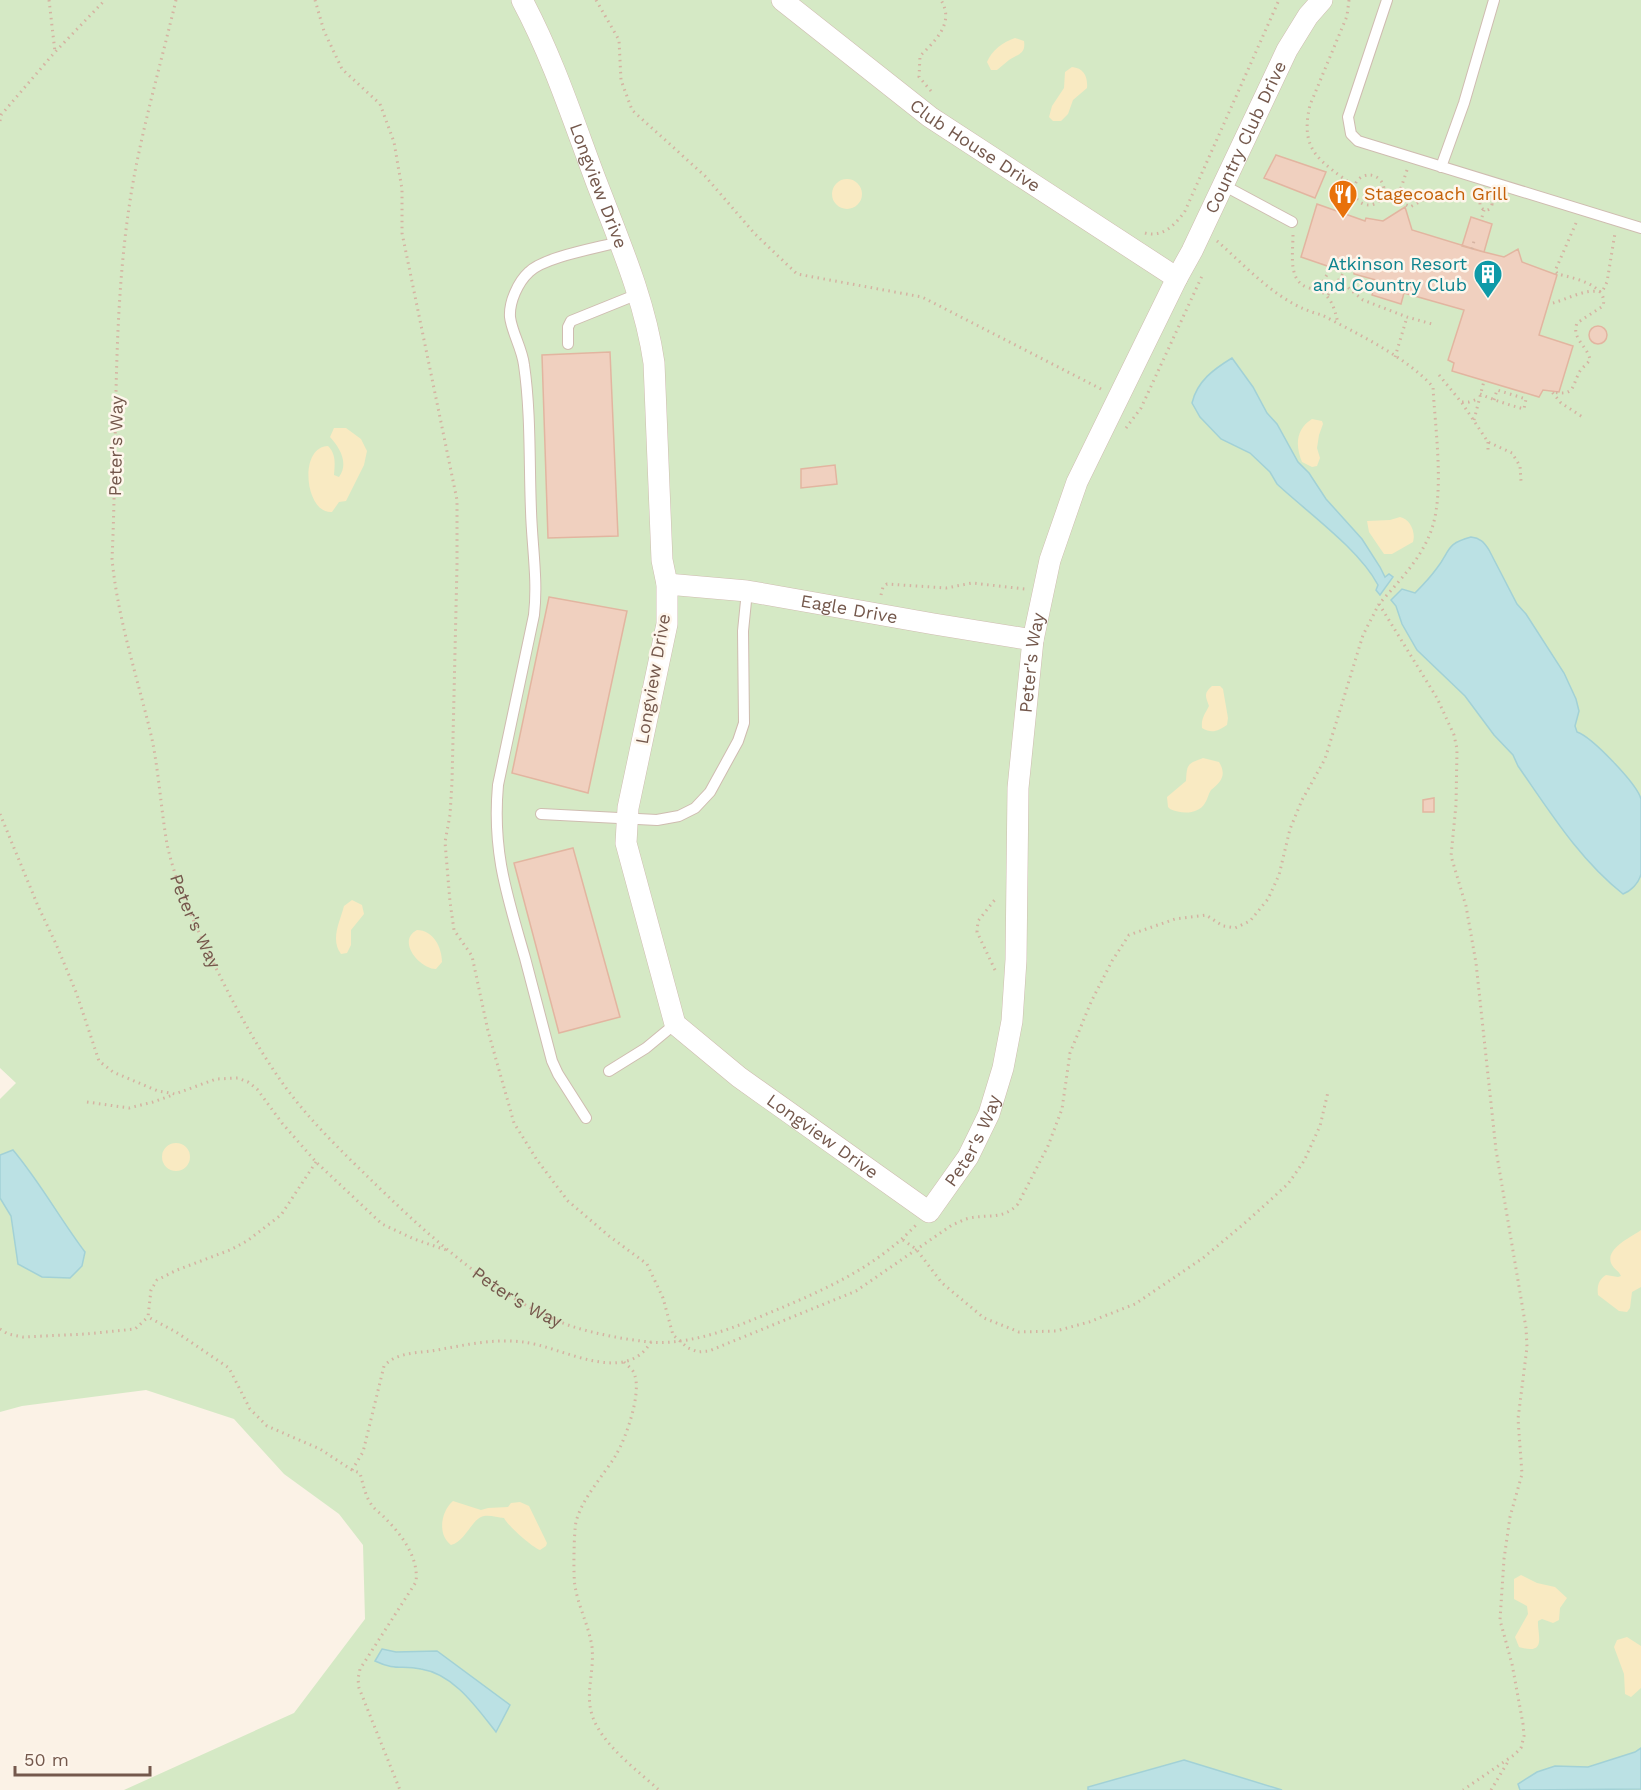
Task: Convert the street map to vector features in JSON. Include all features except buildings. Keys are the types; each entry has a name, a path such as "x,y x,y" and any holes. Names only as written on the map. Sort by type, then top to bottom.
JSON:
{"street":[{"name":"Longview Drive","path":"522,0 557,75 650,332 654,363 662,561 667,584 667,624 627,818 626,843 675,1024 739,1077 929,1212"},
{"name":"Club House Drive","path":"782,0 930,117 1177,278"},
{"name":"Country Club Drive","path":"1177,278 1287,50 1308,15 1322,0"},
{"name":"Peter's Way","path":"929,1212 968,1157 989,1114 1004,1068 1010,1033 1016,960 1018,788 1033,640 1050,560 1077,482 1177,278"},
{"name":"Eagle Drive","path":"667,584 747,591 1033,640"}],"lane":[{"path":"1387,0 1348,117 1351,134 1358,141 1641,228"},
{"path":"1441,167 1464,103 1494,0"},
{"path":"1223,184 1292,222"},
{"path":"586,1118 552,1061 502,880 497,845 498,785 534,615 536,593 524,363 510,316 517,288 528,273 540,264 619,242"},
{"path":"568,344 568,327 571,321 638,294"},
{"path":"541,814 657,820 680,816 695,808 711,792 738,741 744,723 743,631 747,591"},
{"path":"609,1071 646,1048 675,1024"}],"path":[{"path":"49,0 55,52"},
{"path":"0,121 2,115 55,52 105,0"},
{"name":"Peter's Way","path":"176,0 134,178 125,248 118,318 112,559 123,630 152,743 168,847 179,884 202,940 229,994 281,1081 334,1144 388,1197 450,1251 524,1304 570,1325 610,1335 651,1342 715,1333 833,1285 890,1250 929,1212"},
{"path":"315,0 324,31 342,69 380,104 394,142 402,189 402,233 457,500 452,782 450,815 445,842 454,930 472,956 488,1031 514,1123 537,1160 568,1201 609,1236 647,1264 663,1298 673,1335 698,1352 729,1344 856,1291 952,1225 969,1218 1011,1212 1018,1204 1048,1146 1062,1109 1070,1053 1091,1002 1129,935 1175,919 1206,915 1222,926 1235,928 1250,921 1268,899 1279,875 1290,829 1302,800 1325,759 1363,635 1379,604 1420,553 1433,526 1437,502 1434,387 1425,377 1338,323 1287,301 1203,228 1181,217"},
{"path":"596,0 619,40 621,80 632,110 705,176 755,234 797,274 922,297 1103,390"},
{"path":"931,92 919,77 920,56 940,35 946,20 944,4 941,0"},
{"path":"1142,232 1152,234 1173,228 1181,217 1279,0"},
{"path":"1349,0 1347,16 1310,105 1307,135 1311,150 1354,187 1356,196 1363,204 1373,204 1381,199 1383,194 1382,184 1377,177 1363,176 1354,187"},
{"path":"1408,168 1397,200 1410,207 1423,201"},
{"path":"1485,198 1492,204 1491,208 1484,210 1480,202 1485,198"},
{"path":"1482,217 1484,210"},
{"path":"1577,218 1555,271 1591,285 1602,292 1605,300 1603,306 1577,323 1575,327 1576,334 1590,360 1579,372 1574,388 1569,392 1552,392 1561,403 1584,418"},
{"path":"1292,222 1294,276 1311,289 1318,289 1328,295 1334,305 1338,323"},
{"path":"1472,249 1474,241"},
{"path":"1602,292 1607,282 1612,249"},
{"path":"1328,295 1347,268"},
{"path":"1318,289 1330,270"},
{"path":"1124,431 1141,408 1203,274"},
{"path":"1340,280 1363,300 1432,324"},
{"path":"1553,303 1582,294 1602,292"},
{"path":"1395,357 1407,317"},
{"path":"1439,375 1461,401 1488,442 1512,453 1520,466 1521,481"},
{"path":"1474,421 1484,381"},
{"path":"1461,401 1468,402 1479,396 1524,409 1526,399 1497,390 1494,400"},
{"path":"1488,442 1488,452"},
{"path":"880,599 883,587 887,584 946,588 972,583 1030,590"},
{"path":"1379,604 1437,698 1454,735 1457,749 1451,856 1466,906 1476,963 1496,1150 1526,1328 1527,1347 1518,1419 1522,1474 1510,1517 1504,1559 1500,1620 1512,1664 1524,1736 1521,1748 1510,1758 1462,1790"},
{"path":"0,814 76,992 99,1062 112,1072 158,1091 175,1094"},
{"path":"997,975 977,932 978,921 999,894"},
{"path":"87,1102 129,1108 153,1102 216,1079 238,1078 248,1082 257,1089 282,1123 316,1162 382,1224 414,1239 450,1251"},
{"path":"903,1239 916,1249 942,1283 984,1318 1019,1332 1056,1330 1089,1322 1135,1304 1203,1258 1288,1184 1304,1161 1316,1135 1328,1092"},
{"path":"0,1329 8,1334 23,1336 86,1334 135,1329 148,1317 151,1290 157,1280 247,1241 281,1215 316,1162"},
{"path":"148,1317 176,1332 229,1368 250,1409 267,1426 320,1449 360,1473 366,1495 372,1506 410,1549 417,1572 416,1582 360,1669 358,1679 359,1688 400,1790"},
{"path":"352,1470 363,1452 384,1366 391,1359 490,1341 522,1341 594,1362 624,1362 638,1357 651,1342"},
{"path":"624,1362 633,1370 636,1377 630,1420 617,1453 590,1493 576,1521 574,1585 592,1647 588,1701 592,1717 599,1730 621,1756 658,1790"},
{"path":"1491,1790 1510,1758"}],"green space":[{"path":"0,0 1641,0 1641,1790 124,1790 294,1713 365,1619 363,1545 339,1514 284,1474 234,1419 146,1390 22,1406 0,1412 0,1099 16,1083 0,1068"}],"sand":[{"path":"1015,38 1024,41 1023,51 997,70 991,70 987,62 995,50"},
{"path":"1072,67 1080,69 1084,74 1087,88 1073,100 1068,114 1061,121 1053,121 1049,117 1052,106 1064,88 1065,72"},
{"path":"847,179 858,183 862,194 858,205 847,209 836,205 832,194 836,183"},
{"path":"1312,419 1322,421 1323,424 1317,448 1320,458 1317,466 1312,467 1302,462 1298,450 1298,438 1303,428"},
{"path":"334,428 346,428 361,439 367,451 364,465 346,501 339,502 332,512 323,510 316,503 311,492 309,468 312,457 318,449 328,446 334,456 334,475 339,477 343,461 337,446 330,437"},
{"path":"1400,517 1407,520 1411,527 1414,534 1413,542 1392,554 1384,554 1369,532 1367,521"},
{"path":"1212,686 1220,686 1223,689 1228,718 1227,725 1212,731 1202,728 1202,725 1209,706 1206,693"},
{"path":"1203,758 1219,762 1223,771 1220,781 1198,810 1179,812 1170,809 1167,797 1186,781 1189,765"},
{"path":"352,900 362,905 364,914 351,930 351,945 347,953 341,954 336,942 337,930 344,906"},
{"path":"417,930 428,933 436,940 442,962 436,969 423,964 413,954 409,941 411,935"},
{"path":"176,1143 186,1147 190,1157 186,1167 176,1171 166,1167 162,1157 166,1147"},
{"path":"1641,1230 1641,1287 1632,1292 1630,1308 1627,1312 1619,1311 1598,1295 1599,1284 1606,1275 1621,1276 1612,1265 1611,1254 1620,1244"},
{"path":"453,1501 481,1510 508,1507 511,1503 520,1502 529,1506 547,1543 546,1546 540,1550 526,1541 504,1518 487,1516 476,1521 461,1539 451,1545 444,1535 442,1523"},
{"path":"1521,1575 1537,1583 1555,1587 1567,1598 1560,1608 1559,1620 1553,1623 1542,1619 1538,1621 1539,1642 1534,1649 1519,1647 1515,1637 1528,1614 1527,1606 1514,1599 1514,1579"},
{"path":"1627,1637 1641,1646 1641,1688 1631,1697 1625,1694 1624,1674 1614,1647 1617,1640"}],"water":[{"path":"1232,358 1253,387 1267,413 1277,424 1298,462 1309,473 1326,499 1362,539 1385,577 1389,574 1393,577 1380,595 1376,590 1378,585 1369,571 1346,545 1277,484 1270,472 1250,453 1221,439 1200,417 1192,403 1194,395 1213,371"},
{"path":"1471,537 1479,539 1487,547 1517,604 1526,614 1564,673 1579,711 1575,726 1577,732 1593,742 1613,762 1638,792 1641,799 1641,874 1634,886 1623,894 1593,866 1566,834 1518,766 1513,755 1494,735 1465,696 1417,650 1391,600 1402,589 1415,593 1435,571 1453,545"},
{"path":"13,1150 85,1252 82,1266 70,1278 42,1277 18,1264 11,1216 0,1198 0,1155"},
{"path":"382,1649 396,1652 437,1651 510,1705 496,1732 464,1693 444,1678 421,1669 394,1667 375,1661"},
{"path":"1641,1748 1641,1789 1520,1790 1518,1784 1537,1772 1555,1766 1588,1767"},
{"path":"1184,1760 1282,1790 1088,1790 1088,1787"}],"place":[{"name":"Stagecoach Grill","path":"1343,220"},
{"name":"Atkinson Resort and Country Club","path":"1488,300"}]}
